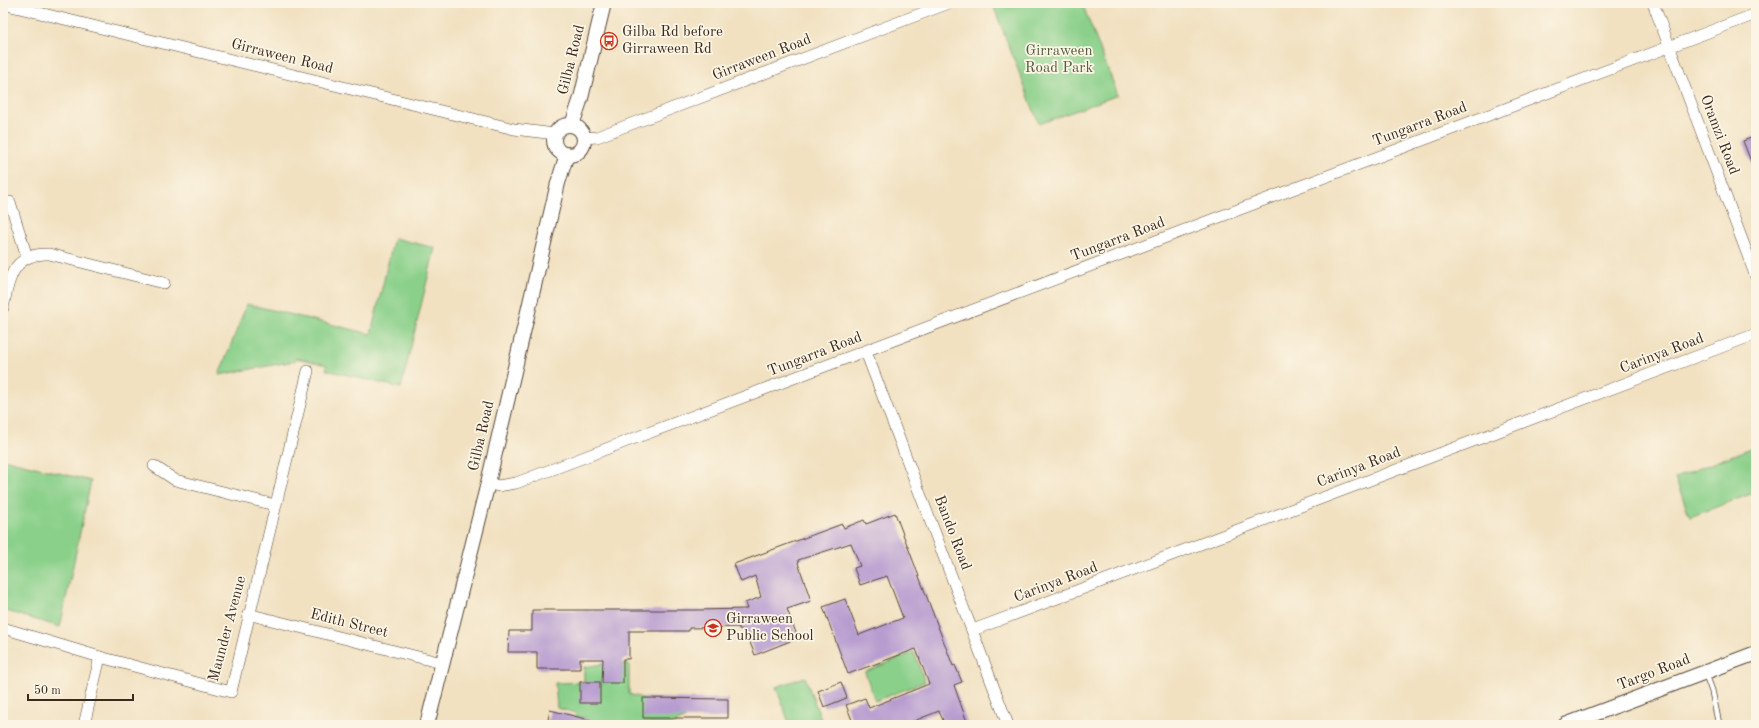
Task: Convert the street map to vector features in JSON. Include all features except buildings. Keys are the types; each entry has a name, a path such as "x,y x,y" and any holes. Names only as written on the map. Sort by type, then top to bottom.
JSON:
{"street":[{"name":"Gilba Road","path":"572,125 581,98 604,3"},
{"name":"Girraween Road","path":"584,138 597,137 949,3"},
{"name":"Oramzi Road","path":"1653,3 1756,278"},
{"name":"Girraween Road","path":"3,4 514,129 555,134"},
{"name":"Tungarra Road","path":"488,483 498,486 516,483 866,352 1756,14"},
{"path":"572,125 580,130 584,138 582,147 580,150 572,154 559,151 554,143 555,134 560,127 572,125"},
{"name":"Gilba Road","path":"427,725 488,483 558,183 567,154"},
{"path":"10,202 27,257"},
{"path":"3,308 9,279 18,264 27,257 37,254 49,254 164,283"},
{"name":"Carinya Road","path":"973,630 1756,334"},
{"name":"Bando Road","path":"866,352 1008,725"},
{"name":"Maunder Avenue","path":"3,628 100,657 231,692 248,614 308,371"},
{"path":"154,466 175,480 275,505"},
{"name":"Edith Street","path":"248,614 442,663"},
{"name":"Targo Road","path":"1565,725 1756,653"},
{"path":"84,725 100,657"}],"lane":[{"path":"1705,672 1712,691 1719,725"}],"green space":[{"name":"Girraween Road Park","path":"998,3 1082,3 1118,95 1039,124 993,5"},
{"path":"394,238 435,248 401,388 326,370 327,365 296,358 295,361 219,375 247,304 371,334"},
{"path":"1756,446 1756,492 1690,517 1675,478"},
{"path":"3,459 91,481 60,627 3,610"},
{"path":"914,652 925,682 875,701 865,672"},
{"path":"602,664 629,664 629,694 642,698 686,700 686,718 671,725 583,725 585,718 575,716 576,713 557,708 555,683 584,682 584,667"},
{"path":"805,677 823,725 790,725 776,687"}],"place":[{"name":"Gilba Rd before Girraween Rd","path":"609,41"},
{"name":"Girraween Public School","path":"713,628"}]}
